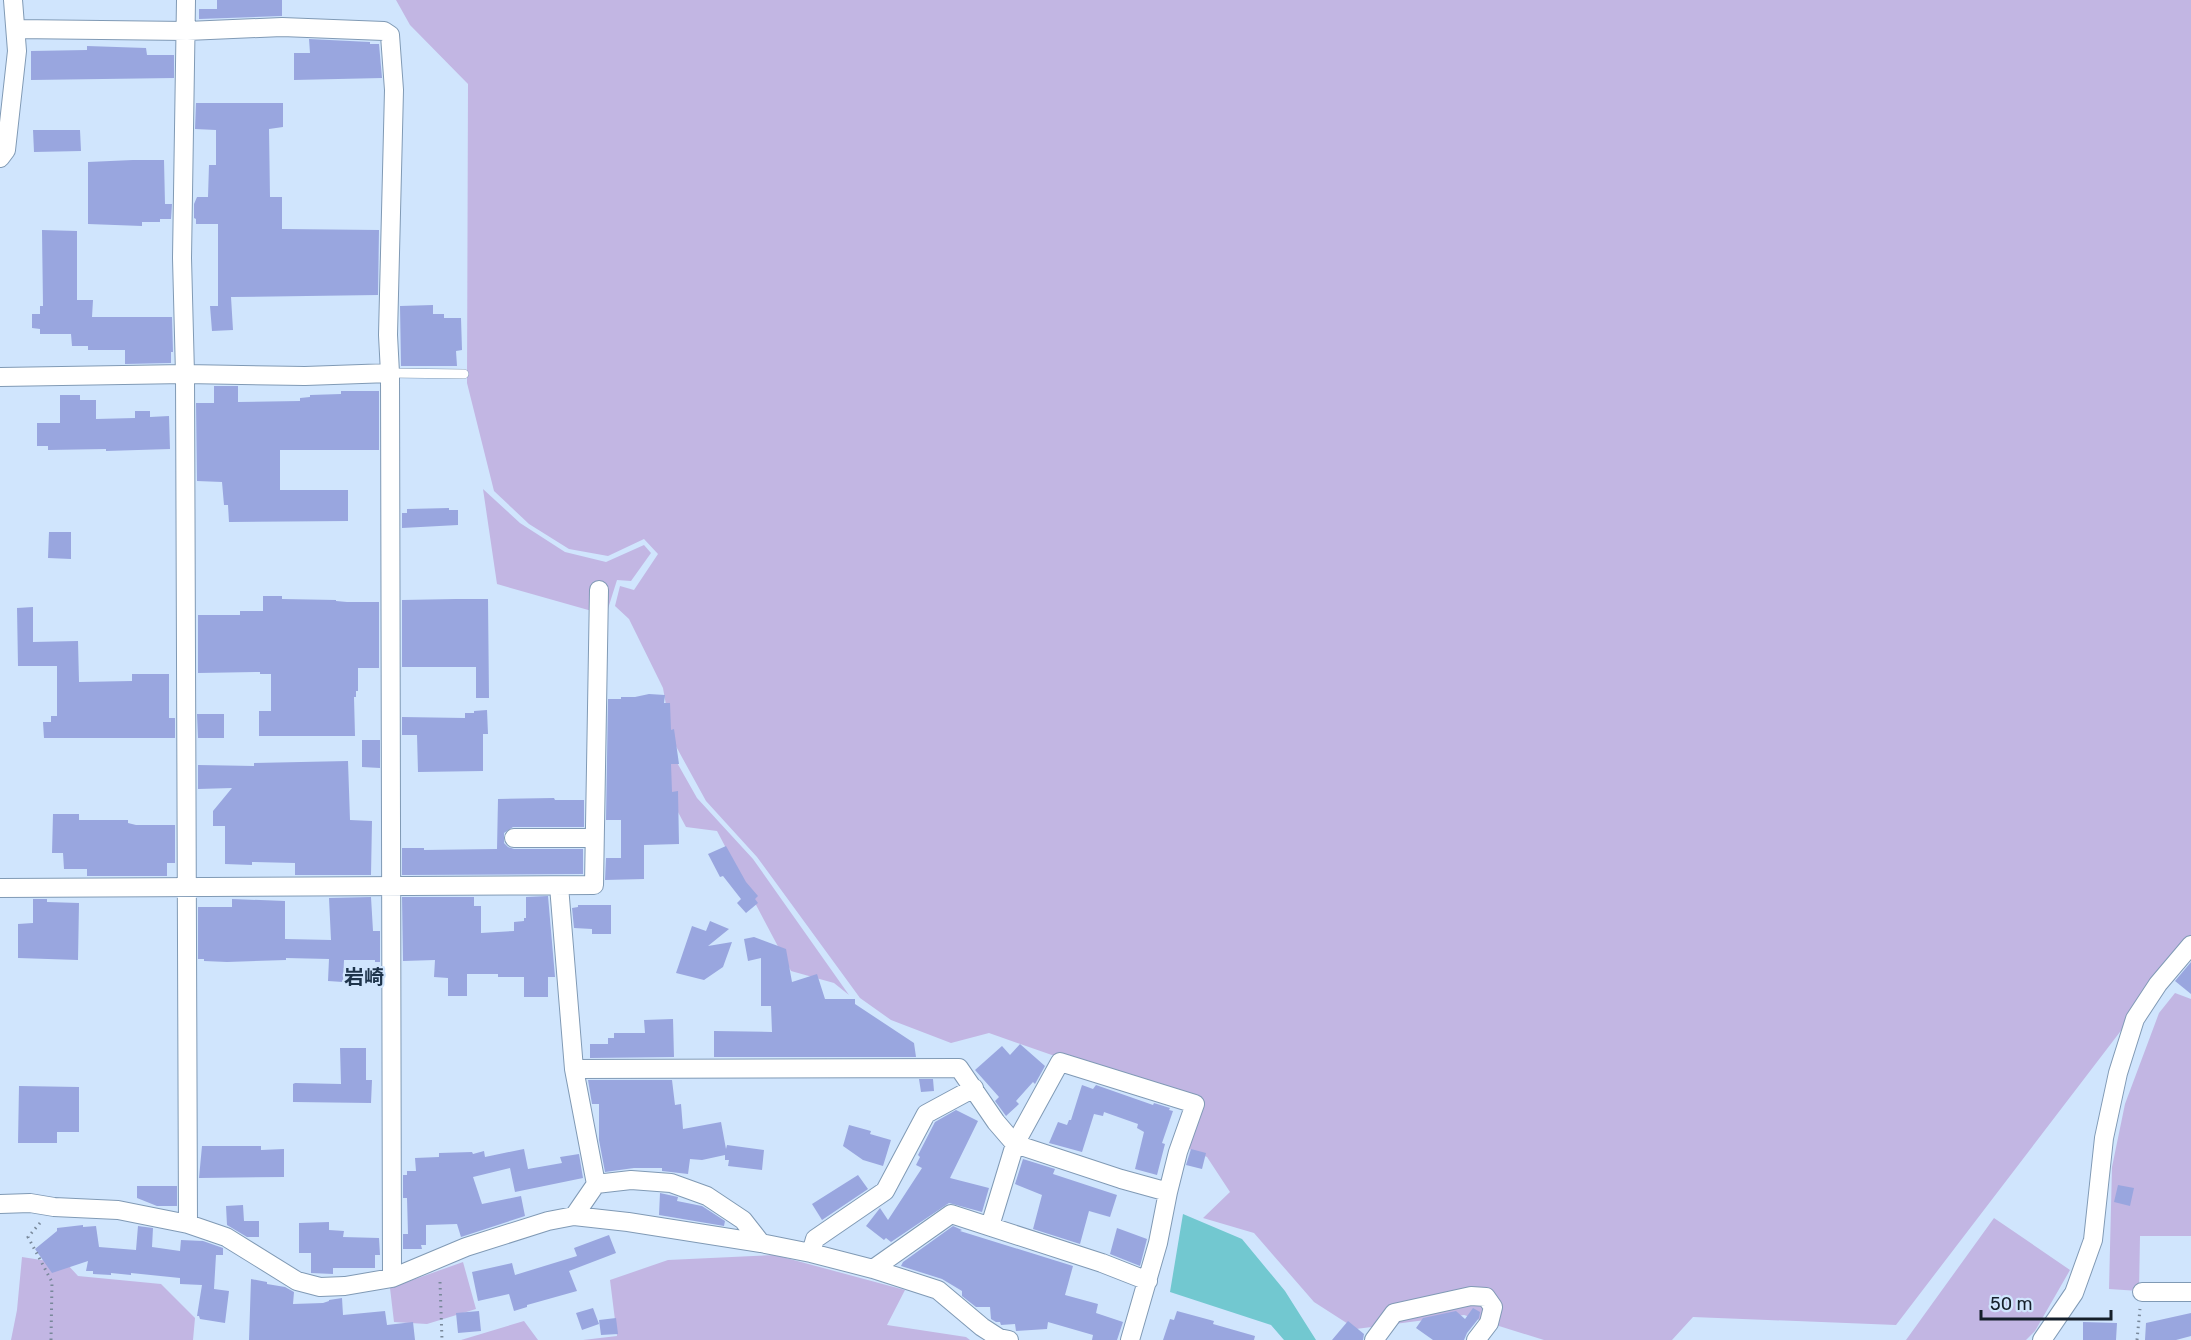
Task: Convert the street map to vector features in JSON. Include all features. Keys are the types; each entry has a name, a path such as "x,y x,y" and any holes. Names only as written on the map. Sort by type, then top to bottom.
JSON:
{"street":[{"path":"0,158 6,150 16,51 14,0"},
{"path":"186,0 183,258 188,1224"},
{"path":"16,29 186,31 282,27 384,31 390,35 394,90 388,324 392,1278"},
{"path":"0,377 185,374 305,376 390,373"},
{"path":"0,888 594,885 599,590"},
{"path":"514,838 594,838"},
{"path":"559,886 574,1069 596,1184 574,1216"},
{"path":"2042,1340 2074,1293 2094,1240 2104,1138 2118,1073 2135,1019 2158,984 2191,945"},
{"path":"990,1227 1015,1144 1060,1062 1195,1104 1178,1152 1158,1243 1130,1340"},
{"path":"574,1069 958,1068 996,1122 1015,1144 1168,1192"},
{"path":"811,1253 815,1239 885,1191 926,1114 974,1088"},
{"path":"596,1184 631,1180 671,1183 706,1196 743,1220 761,1243"},
{"path":"0,1203 118,1210 188,1224 226,1237 297,1281 320,1287 345,1287 392,1278 466,1247 548,1221 574,1216 628,1222 761,1243 873,1269 938,1290 982,1327 999,1338 1009,1340"},
{"path":"873,1269 951,1214 1102,1263 1148,1281"},
{"path":"2142,1292 2191,1292"},
{"path":"1374,1340 1394,1313 1471,1296 1486,1297 1493,1307 1489,1323 1476,1340"}],"lane":[{"path":"390,373 464,374"}],"path":[{"path":"51,1340 52,1282 28,1237 54,1207"},
{"path":"440,1282 442,1340"},
{"path":"2137,1340 2142,1292"}],"shaded area":[{"path":"396,0 2191,0 2191,939 1896,1325 1693,1317 1672,1340 1544,1340 1464,1315 1356,1329 1314,1302 1254,1233 1203,1218 1230,1192 1207,1157 1187,1148 1198,1106 989,1033 951,1043 891,1020 860,998 757,857 706,801 672,739 663,688 629,619 615,606 620,586 634,590 658,554 644,539 608,556 569,549 529,524 494,491 467,383 468,84 410,25"},
{"path":"483,489 520,523 565,552 606,562 644,545 651,553 631,581 617,580 606,615 497,584"},
{"path":"671,752 697,798 753,859 849,995 834,983 791,971 717,831 686,827 671,799"},
{"path":"2175,993 2191,999 2191,1236 2140,1236 2139,1291 2109,1289 2112,1167 2125,1104 2159,1013"},
{"path":"1183,1214 1242,1239 1285,1291 1316,1340 1284,1340 1271,1325 1170,1292"},
{"path":"1994,1218 2070,1270 2035,1331 2026,1340 1906,1340"},
{"path":"775,1255 905,1290 887,1325 966,1337 970,1340 583,1340 617,1336 610,1280 668,1260"},
{"path":"22,1257 67,1264 78,1276 161,1284 195,1318 193,1340 11,1340 17,1310"},
{"path":"463,1262 476,1309 427,1324 394,1322 390,1288"},
{"path":"524,1321 538,1340 461,1340"}],"building":[{"path":"217,0 282,0 282,16 199,19 199,9 217,9"},
{"path":"309,39 379,44 382,78 294,80 294,53 310,53"},
{"path":"87,46 146,48 147,55 174,55 174,78 31,80 31,51 87,50"},
{"path":"196,103 283,103 283,127 269,129 270,197 282,197 282,229 379,230 378,295 231,297 233,330 212,331 210,306 218,306 218,224 196,224 194,204 197,197 208,197 209,165 216,165 216,130 195,129"},
{"path":"33,130 80,130 81,151 34,152"},
{"path":"164,160 165,204 172,204 171,219 160,219 160,222 142,222 142,226 88,224 88,162"},
{"path":"42,230 77,231 77,300 93,300 92,317 172,317 171,363 125,364 125,350 88,350 88,346 72,346 71,334 40,334 40,329 32,328 32,314 40,314 40,306 43,306"},
{"path":"433,305 433,314 444,314 444,318 461,318 462,350 456,351 457,366 401,366 400,306"},
{"path":"214,386 238,386 238,402 300,401 300,398 310,397 310,395 341,394 341,391 379,391 379,450 280,450 280,490 348,490 348,521 229,522 228,505 224,505 222,482 197,481 196,403 214,403"},
{"path":"60,395 80,395 80,400 96,400 96,419 135,418 135,411 150,411 150,417 169,416 170,449 48,450 48,446 37,446 37,423 60,423"},
{"path":"449,508 449,510 458,510 458,525 402,528 402,513 407,513 407,509"},
{"path":"49,532 71,532 71,559 48,558"},
{"path":"263,596 282,596 282,599 379,602 379,668 358,668 358,691 354,697 355,736 259,736 259,711 271,711 271,674 260,674 260,672 198,673 198,615 240,615 240,611 263,611"},
{"path":"488,599 489,698 476,698 476,667 402,667 402,600"},
{"path":"33,607 33,642 78,641 79,682 132,681 132,674 169,674 169,718 175,718 175,738 44,738 43,722 51,722 51,716 57,716 57,666 18,666 17,608"},
{"path":"649,694 665,695 664,703 670,703 671,730 674,729 679,764 671,764 672,792 678,791 679,844 644,845 644,879 605,880 606,858 621,858 621,820 606,820 608,699"},
{"path":"487,710 488,734 483,734 483,771 418,772 417,735 402,735 402,717 465,718 465,713"},
{"path":"197,714 224,714 224,738 198,738"},
{"path":"362,740 380,740 380,768 362,767"},
{"path":"348,761 350,820 372,821 371,875 295,875 295,863 225,864 225,826 213,826 213,811 232,788 198,789 198,765 254,766 254,763"},
{"path":"554,798 555,800 584,800 584,827 513,827 504,833 504,843 514,849 583,849 583,874 402,875 402,848 497,849 498,799"},
{"path":"53,814 79,814 79,820 128,820 128,823 136,825 175,825 175,863 167,863 167,876 87,876 87,869 64,869 63,853 52,853"},
{"path":"726,846 746,882 758,896 755,899 758,903 746,913 737,903 741,899 723,876 720,877 708,854"},
{"path":"548,896 555,977 548,977 548,997 524,997 524,977 498,977 498,974 467,974 467,996 448,996 448,978 434,977 435,960 403,961 402,897 474,897 474,906 481,906 481,933 514,931 514,922 524,921 526,918 526,897"},
{"path":"371,897 373,931 380,931 380,962 344,960 343,982 328,981 329,959 286,958 286,960 227,962 198,959 198,907 232,907 232,899 285,901 285,939 331,940 329,898"},
{"path":"33,899 79,903 78,960 18,958 18,924 33,923"},
{"path":"578,905 611,905 611,934 592,934 592,929 574,928 572,908"},
{"path":"710,921 729,929 708,946 732,942 723,967 704,980 676,973 692,926 706,931"},
{"path":"754,937 786,949 792,982 817,974 825,999 855,999 855,1004 914,1043 916,1057 714,1057 714,1031 772,1032 771,1006 761,1006 761,958 748,961 744,939"},
{"path":"2191,962 2191,994 2175,981"},
{"path":"673,1019 674,1057 590,1058 590,1044 608,1044 608,1038 614,1038 614,1033 645,1033 644,1020"},
{"path":"1020,1044 1045,1066 1035,1084 1033,1082 1016,1101 1019,1104 1006,1116 995,1101 999,1097 975,1070 1002,1046 1010,1055"},
{"path":"340,1048 366,1048 366,1080 372,1080 371,1103 293,1102 293,1084 295,1083 341,1084"},
{"path":"919,1079 933,1079 934,1091 921,1092"},
{"path":"588,1080 672,1080 675,1105 681,1104 683,1129 721,1122 726,1149 727,1145 764,1150 762,1170 728,1166 729,1160 725,1160 725,1155 702,1160 690,1159 688,1174 662,1171 662,1168 634,1168 605,1172 599,1140 599,1104 592,1104"},
{"path":"1082,1085 1093,1089 1096,1085 1153,1105 1154,1103 1170,1108 1169,1110 1173,1111 1162,1143 1165,1144 1157,1175 1135,1169 1144,1132 1137,1128 1138,1124 1104,1112 1103,1116 1094,1114 1082,1152 1049,1143 1058,1122 1067,1125 1071,1120"},
{"path":"19,1086 79,1087 79,1132 57,1132 57,1143 18,1143"},
{"path":"956,1110 978,1121 950,1178 989,1188 982,1212 949,1203 891,1242 886,1238 884,1240 866,1226 880,1208 888,1220 922,1168 916,1165 920,1157 918,1155 935,1122"},
{"path":"849,1125 891,1140 883,1166 863,1160 843,1146"},
{"path":"202,1146 261,1146 261,1150 284,1149 284,1177 199,1178"},
{"path":"524,1149 528,1169 562,1163 560,1157 579,1154 583,1178 515,1192 510,1168 473,1177 482,1204 521,1196 525,1216 461,1237 457,1224 426,1225 426,1245 421,1245 422,1249 403,1249 403,1234 408,1234 407,1198 403,1198 403,1175 407,1175 407,1171 416,1171 415,1158 439,1157 439,1153 472,1152 473,1154 484,1151 485,1157"},
{"path":"1191,1149 1206,1153 1202,1169 1186,1165"},
{"path":"1023,1159 1055,1169 1053,1174 1117,1195 1110,1217 1089,1211 1080,1244 1033,1229 1042,1195 1015,1184"},
{"path":"858,1175 868,1189 822,1220 812,1204"},
{"path":"2118,1185 2134,1188 2130,1206 2114,1202"},
{"path":"137,1186 177,1186 177,1206 157,1206 137,1198"},
{"path":"660,1193 678,1197 677,1201 702,1206 725,1221 724,1226 659,1215"},
{"path":"243,1205 244,1221 259,1221 259,1237 247,1237 227,1225 226,1206"},
{"path":"329,1222 329,1230 344,1231 343,1237 379,1238 380,1255 375,1255 375,1268 333,1268 333,1274 311,1273 311,1253 299,1253 299,1223"},
{"path":"83,1225 83,1227 96,1226 99,1247 136,1250 138,1226 153,1228 152,1247 180,1251 181,1240 203,1241 223,1248 223,1255 216,1255 214,1289 229,1291 225,1323 200,1319 197,1316 202,1285 180,1284 180,1278 131,1273 131,1275 93,1274 93,1271 86,1271 88,1261 52,1273 35,1249 57,1231 57,1228"},
{"path":"953,1226 962,1230 960,1231 1073,1266 1065,1295 1098,1304 1096,1313 1123,1322 1117,1340 1092,1340 1093,1335 1048,1322 1047,1329 1016,1331 1015,1324 1001,1325 1000,1322 991,1319 990,1307 976,1307 962,1296 962,1291 942,1279 901,1266 903,1262"},
{"path":"1117,1228 1147,1239 1140,1266 1110,1254"},
{"path":"609,1235 616,1253 569,1271 577,1291 514,1311 509,1294 478,1301 472,1272 512,1263 515,1275 577,1256 574,1248"},
{"path":"251,1279 285,1287 294,1292 293,1304 323,1303 342,1298 343,1315 385,1311 387,1325 413,1322 415,1340 249,1340"},
{"path":"593,1308 599,1324 582,1330 576,1313"},
{"path":"1473,1308 1480,1312 1479,1318 1464,1340 1433,1340 1416,1328 1423,1318 1456,1311 1465,1319"},
{"path":"479,1311 481,1331 458,1333 456,1313"},
{"path":"1177,1311 1255,1336 1254,1340 1163,1340 1170,1319 1174,1320"},
{"path":"2191,1313 2191,1336 2176,1340 2145,1340 2146,1323"},
{"path":"616,1318 618,1334 601,1335 599,1320"},
{"path":"1348,1321 1364,1334 1363,1340 1332,1340"},
{"path":"2083,1322 2117,1323 2116,1340 2083,1340"}],"district":[{"name":"岩崎","path":"364,977"}]}
